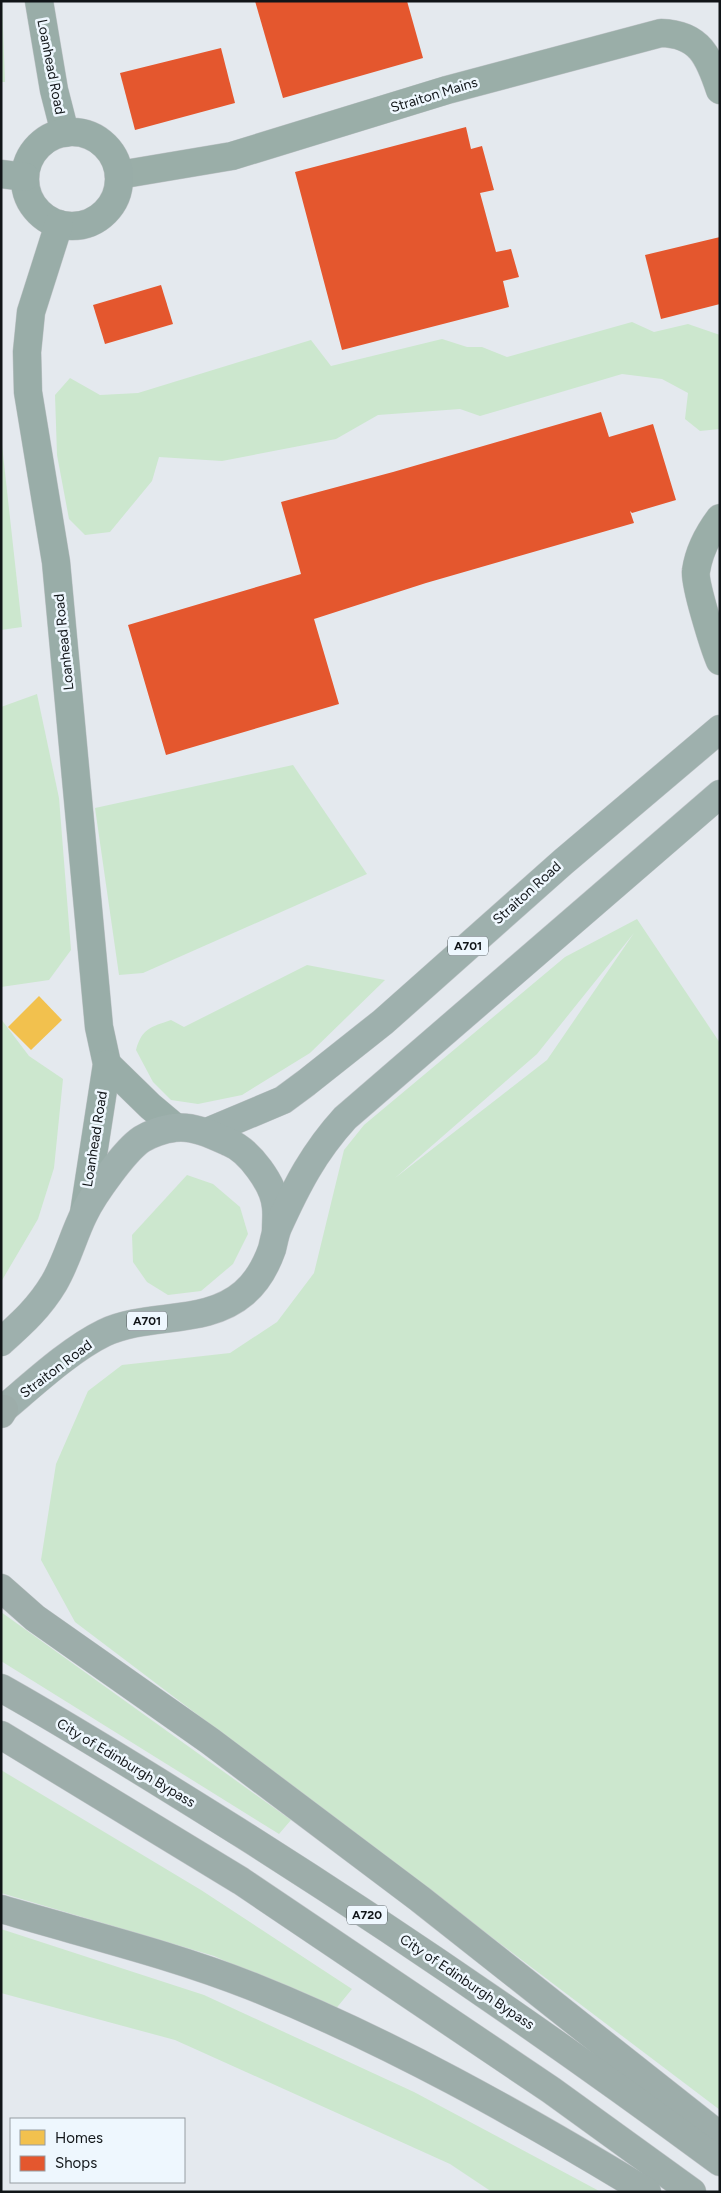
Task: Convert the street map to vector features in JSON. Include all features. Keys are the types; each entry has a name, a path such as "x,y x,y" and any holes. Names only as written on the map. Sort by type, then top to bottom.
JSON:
{"highway":[{"path":"1,1588 35,1618 210,1742 420,1899 720,2136"},
{"name":"City of Edinburgh Bypass","path":"1,1688 131,1764 402,1937 576,2057 720,2162"},
{"path":"1,1735 241,1881 551,2090 692,2192"},
{"path":"1,1909 185,1962 320,2015 479,2094 647,2192"}],"main road":[{"name":"Loanhead Road","path":"39,1 54,90 65,133"},
{"path":"78,132 101,142 110,151 116,162 119,175 118,190 112,204 102,215 89,223 74,226 59,224 45,218 34,207 27,193 13,176 28,161 37,148 50,137 65,133 78,132"},
{"name":"Loanhead Road","path":"59,224 31,312 27,352 28,392 56,562 99,1027 107,1064 84,1213"},
{"name":"Straiton Road","path":"207,1132 270,1107 306,1083 383,1022 563,862 717,729"},
{"name":"Straiton Road","path":"2,1411 77,1350 104,1333 137,1322 186,1315 226,1306 244,1292 262,1274 276,1231 309,1162 345,1118 720,794"},
{"name":"Loanhead Road","path":"107,1064 150,1106 175,1127"},
{"name":"Straiton Road","path":"1,1342 36,1311 71,1248 84,1213 111,1172 141,1139 175,1127 207,1132 236,1145 259,1169 269,1186 276,1205 276,1231"}],"street":[{"name":"Straiton Mains","path":"119,175 232,156 447,90 661,33 678,34 694,41 715,74 720,90"},
{"path":"713,527 720,562"},
{"path":"713,527 696,572 712,644 720,661"}],"green space":[{"path":"2,1 5,82 1,82"},
{"path":"632,322 654,332 688,324 720,335 720,429 700,431 685,419 688,393 662,379 622,374 480,416 460,409 378,415 336,439 222,461 159,457 152,481 110,532 85,535 69,519 57,455 55,395 70,378 100,395 138,393 311,340 331,366 442,339 467,347 482,347 507,357"},
{"path":"1,436 22,627 1,630"},
{"path":"37,694 59,798 71,950 49,980 1,987 1,707"},
{"path":"293,765 367,874 143,973 119,975 95,808"},
{"path":"637,919 720,1043 720,2110 75,1622 41,1560 56,1464 88,1391 122,1365 230,1353 277,1322 314,1273 344,1150 364,1125 565,957","holes":["634,933 547,1060 395,1178 537,1054"]},
{"path":"307,965 385,980 310,1053 242,1095 198,1104 171,1100 153,1082 136,1050 141,1037 148,1029 171,1020 184,1027"},
{"path":"1,1019 29,1056 63,1079 54,1168 38,1219 1,1282"},
{"path":"187,1175 213,1184 240,1207 248,1234 233,1264 201,1291 168,1295 147,1282 133,1262 132,1235"},
{"path":"1,1612 291,1820 279,1834 1,1661"},
{"path":"1,1770 201,1890 352,1989 334,2011 214,1956 1,1893"},
{"path":"1,1929 204,1995 414,2092 601,2192 492,2192 450,2164 175,2040 1,1993"}],"building: Homes":[{"path":"39,996 62,1020 31,1050 8,1027"}],"building: Shops":[{"path":"255,1 407,1 423,58 283,98"},
{"path":"221,48 235,103 135,130 120,73"},
{"path":"466,127 471,149 482,146 494,190 480,193 496,252 511,249 519,277 503,281 509,307 342,350 295,172"},
{"path":"720,237 720,304 661,319 645,255"},
{"path":"161,285 173,324 105,344 93,305"},
{"path":"601,412 609,437 653,424 676,500 632,513 630,511 634,523 426,583 314,619 339,704 166,755 128,625 301,574 281,502"}]}
